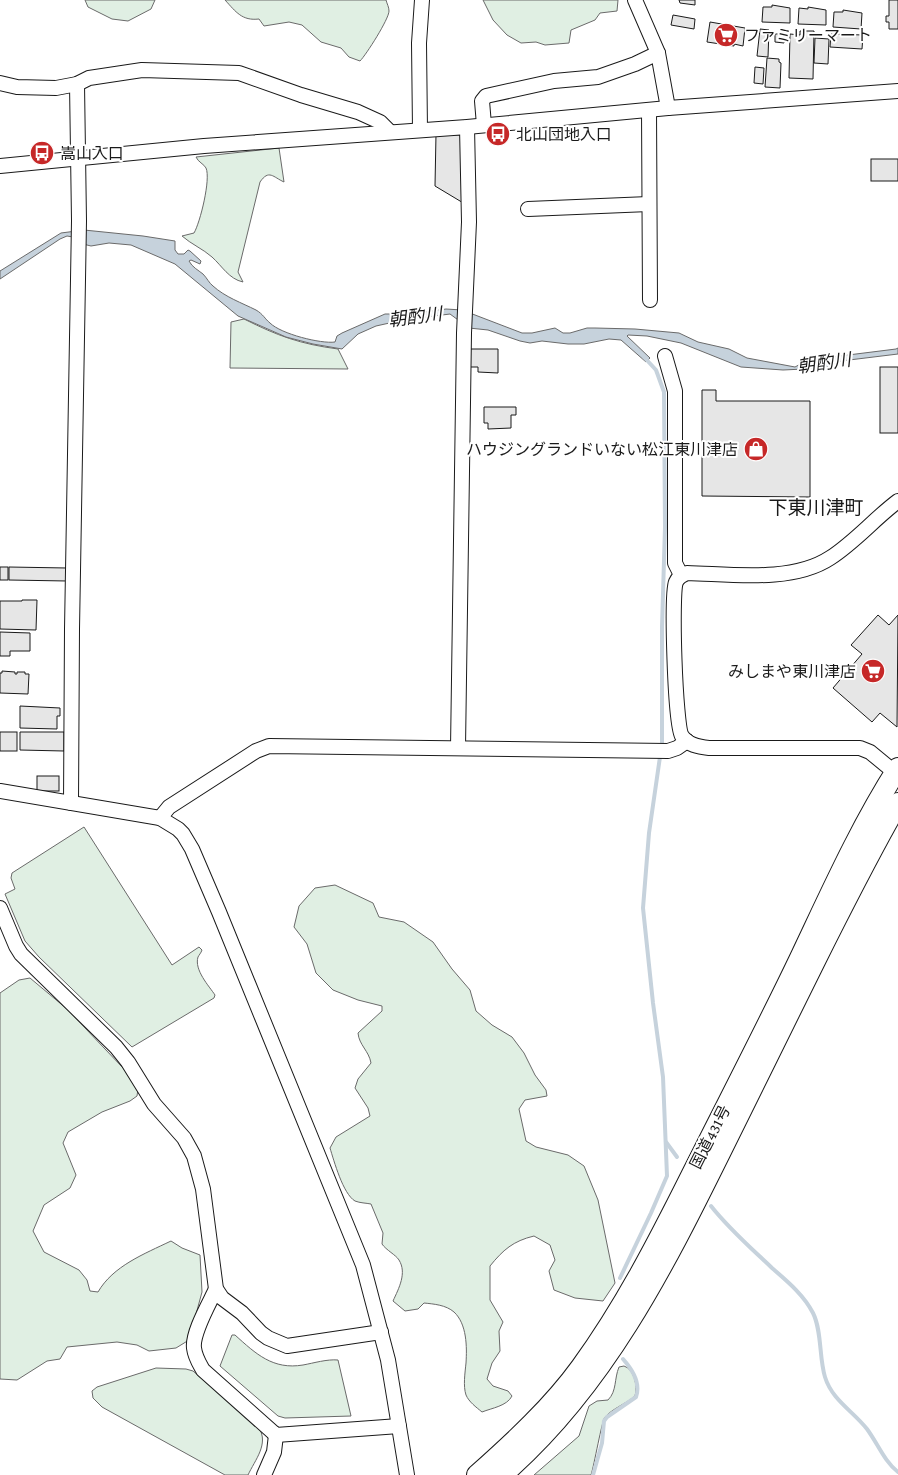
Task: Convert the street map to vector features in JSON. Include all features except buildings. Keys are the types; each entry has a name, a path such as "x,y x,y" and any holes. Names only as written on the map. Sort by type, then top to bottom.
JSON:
{"highway":[{"name":"国道431号","path":"477,1475 518,1438 580,1369 625,1300 670,1218 875,804 897,772"},
{"name":"国道431号","path":"502,1475 529,1452 560,1417 616,1345 639,1309 684,1226 854,884 898,803"}],"street":[{"path":"420,130 419,43 422,0"},
{"path":"651,0 637,3 658,53 668,108"},
{"path":"484,125 482,100 486,96 554,82 598,77 635,64 658,53"},
{"path":"0,83 17,87 56,88 77,84 90,78 142,70 239,73 301,95 358,112 380,122 390,132"},
{"path":"71,803 79,221 77,84"},
{"path":"0,166 204,146 466,127 668,108 898,91"},
{"path":"649,110 650,300"},
{"path":"458,748 464,333 469,222 466,127"},
{"path":"528,210 649,204"},
{"path":"665,356 675,392 674,563 681,575"},
{"path":"897,772 870,752 860,748 708,748 696,746 687,741 681,735 678,722 674,647 675,584 681,575 687,573 785,574 811,568 829,559 846,547 898,501"},
{"path":"160,818 169,807 256,751 269,746 661,751 677,748 687,741"},
{"path":"0,791 160,818 178,829 192,849 363,1265 388,1360 407,1475"},
{"path":"0,908 20,954 116,1046 154,1104 188,1144 200,1172 216,1289 222,1298 242,1314 260,1333 287,1346 381,1332"},
{"path":"216,1289 202,1317 194,1346 196,1358 203,1370 276,1435 399,1426"},
{"path":"264,1475 274,1452 276,1435"}],"green space":[{"path":"85,0 155,0 151,9 128,21 112,19 88,7"},
{"path":"225,0 386,0 389,11 372,45 360,61 349,57 341,48 321,42 302,25 289,22 264,26 259,19 248,19 240,15"},
{"path":"483,0 618,0 617,11 600,13 595,20 571,30 569,43 545,45 536,42 521,43 507,35 493,20"},
{"path":"279,148 284,182 269,175 260,182 238,272 243,282 230,275 205,251 182,236 194,233 202,211 206,191 206,168 196,157"},
{"path":"244,319 290,338 312,345 338,349 348,369 230,368 231,322"},
{"path":"84,827 172,965 199,947 202,950 198,957 198,967 215,995 214,998 132,1047 39,957 25,941 5,894 15,889 11,878 12,873"},
{"path":"335,885 373,903 379,917 404,922 433,942 470,990 476,1011 492,1025 512,1037 546,1090 547,1096 525,1100 519,1109 526,1141 536,1147 568,1155 584,1166 598,1200 615,1283 603,1301 575,1298 554,1290 549,1271 555,1260 550,1245 534,1236 509,1247 490,1266 490,1300 503,1322 499,1331 500,1351 492,1363 487,1379 493,1386 508,1391 512,1396 507,1402 482,1412 469,1400 465,1391 466,1343 462,1323 454,1312 440,1305 424,1303 418,1309 405,1311 393,1301 401,1280 401,1265 398,1258 382,1244 383,1233 371,1204 355,1201 347,1192 339,1177 330,1148 336,1137 370,1116 368,1108 355,1088 358,1079 371,1063 358,1033 382,1011 382,1006 358,1000 333,990 316,973 307,944 294,927 299,906 315,888"},
{"path":"30,978 67,1009 124,1069 138,1089 137,1096 130,1101 102,1112 68,1132 63,1143 76,1175 70,1188 44,1205 33,1231 44,1252 79,1270 87,1280 90,1291 98,1292 104,1283 121,1268 140,1256 171,1241 182,1248 200,1255 202,1292 189,1340 176,1348 149,1351 137,1345 117,1342 67,1347 60,1359 47,1361 17,1380 0,1379 0,993 19,980"},
{"path":"232,1335 235,1335 258,1354 274,1363 292,1366 338,1360 351,1416 285,1418 278,1416 220,1366"},
{"path":"624,1366 633,1374 636,1388 635,1396 605,1417 591,1475 534,1475 579,1436 589,1406 597,1401 608,1400 613,1393 617,1371 619,1367"},
{"path":"156,1368 193,1371 259,1428 262,1434 262,1446 248,1475 225,1475 102,1407 93,1398 92,1391 97,1387"}],"water":[{"name":"朝酌川","path":"84,230 175,241 175,250 178,254 190,251 201,261 200,264 189,261 193,267 228,297 256,310 275,327 283,331 320,341 335,342 337,336 342,333 385,314 396,316 446,309 462,310 522,333 555,328 563,333 570,333 587,328 595,328 679,333 698,342 729,349 747,358 795,367 808,360 898,348 898,354 841,361 825,368 783,370 741,367 681,343 647,336 628,335 650,358 646,362 621,340 609,339 584,344 542,341 530,343 488,330 469,328 450,314 403,320 376,326 358,334 342,349 286,337 238,316 175,264 131,245 109,243 91,246 67,236 0,279 0,271 61,233"}],"waterway":[{"path":"620,1278 667,1176 663,1077 643,908 649,833 662,743 662,627 665,527 664,392 656,370 644,357"},
{"path":"666,1142 677,1157"},
{"path":"711,1206 805,1300 816,1320 823,1370 828,1385 838,1399 867,1429 885,1458 898,1472"},
{"path":"593,1475 602,1443 604,1421 636,1397 636,1381 630,1367 623,1359"}],"place":[{"name":"ファミリーマート","path":"726,35"},
{"name":"北山団地入口","path":"498,134"},
{"name":"嵩山入口","path":"42,153"},
{"name":"ハウジングランドいない松江東川津店","path":"756,449"},
{"name":"みしまや東川津店","path":"873,671"}],"district":[{"name":"下東川津町","path":"816,507"}]}
